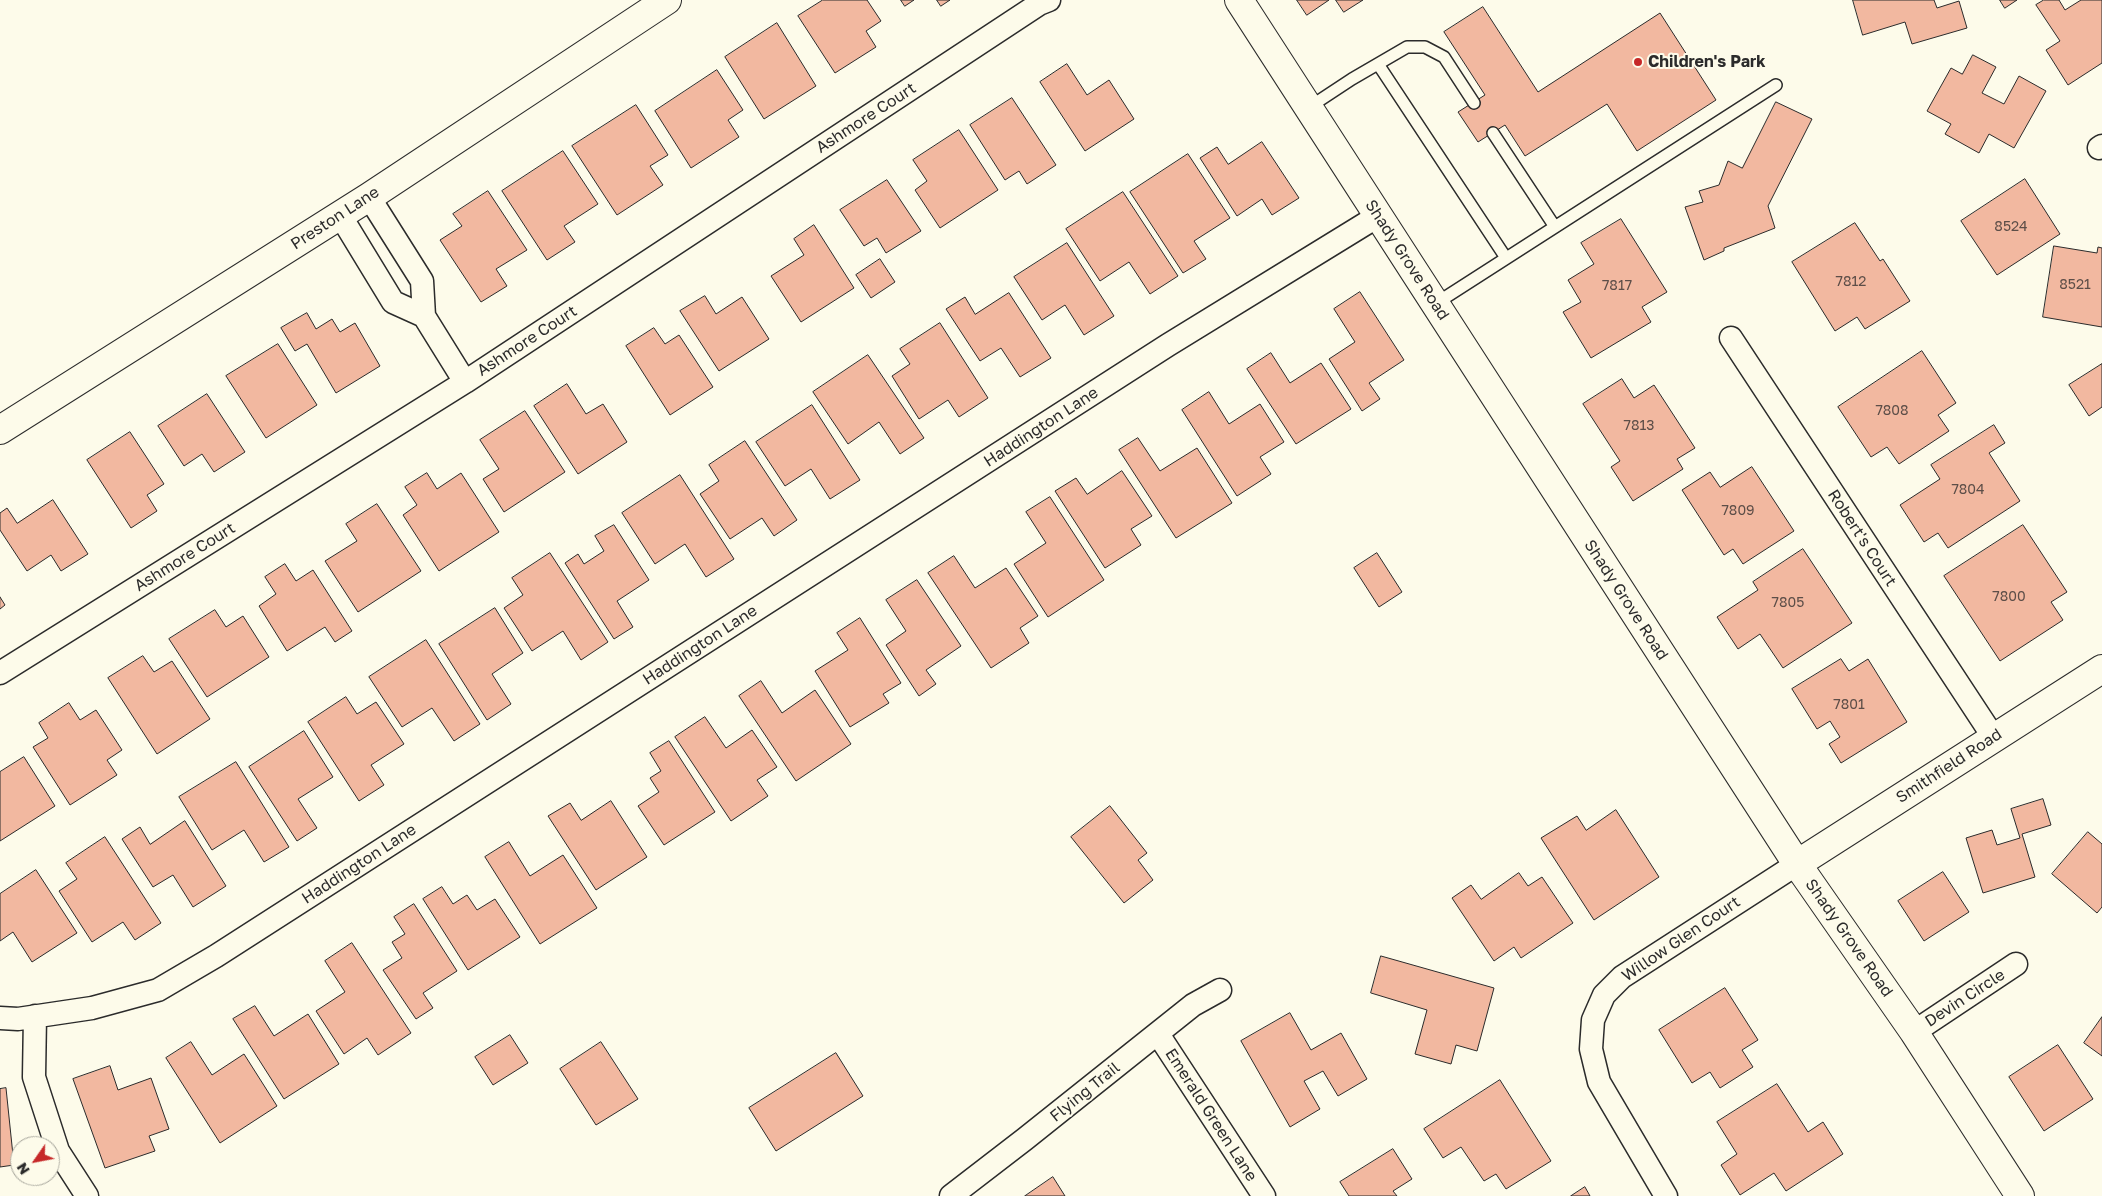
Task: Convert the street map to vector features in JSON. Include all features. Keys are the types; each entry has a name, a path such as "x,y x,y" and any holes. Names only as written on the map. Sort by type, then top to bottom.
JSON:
{"street":[{"name":"Preston Lane","path":"0,430 369,197 667,0"},
{"name":"Ashmore Court","path":"0,674 465,382 1039,4 1049,0"},
{"name":"Shady Grove Road","path":"1239,0 1797,864 1914,1032 2020,1196"},
{"path":"369,197 422,281 424,316 465,382"},
{"path":"340,215 393,302 424,316"},
{"name":"Haddington Lane","path":"0,1018 18,1019 92,1008 158,990 1160,350 1378,216"},
{"name":"Robert's Court","path":"1731,338 1994,738"},
{"name":"Smithfield Road","path":"1797,864 2102,669"},
{"name":"Willow Glen Court","path":"1666,1196 1599,1082 1591,1048 1593,1020 1604,994 1622,977 1797,864"},
{"name":"Devin Circle","path":"1914,1032 2016,964"},
{"name":"Flying Trail","path":"950,1196 1026,1139 1192,1005 1220,990"},
{"path":"35,1016 34,1076 58,1151 87,1196"},
{"name":"Emerald Green Lane","path":"1158,1034 1226,1135 1264,1196"}],"lane":[{"path":"1308,108 1407,47 1425,47 1444,57 1474,103"},
{"path":"1378,64 1506,258"},
{"path":"1435,304 1776,85"},
{"path":"1493,133 1555,227"}],"building":[{"path":"823,0 867,0 881,21 866,31 876,47 835,73 798,16"},
{"path":"901,0 914,0 905,6"},
{"path":"937,0 950,0 941,6"},
{"path":"1297,0 1329,0 1307,15"},
{"path":"1336,0 1363,0 1344,12"},
{"path":"1853,0 1934,0 1937,8 1959,1 1967,28 1912,44 1905,22 1863,35"},
{"path":"2000,0 2017,0 2005,8"},
{"path":"2044,0 2059,0 2065,10 2081,0 2102,0 2102,63 2068,85 2046,50 2060,41 2036,5"},
{"name":"Children's Park","path":"1483,7 1538,92 1660,13 1716,100 1637,151 1607,104 1525,156 1505,125 1478,142 1458,112 1485,95 1444,32"},
{"path":"777,23 816,86 764,119 725,57"},
{"path":"1973,55 1996,67 1982,93 2004,104 2019,76 2046,91 2014,148 1989,134 1979,153 1945,134 1951,124 1927,111 1951,68 1962,74"},
{"path":"1067,64 1087,95 1109,80 1134,119 1085,151 1040,82"},
{"path":"717,70 743,110 728,120 739,137 691,168 655,111"},
{"path":"1012,98 1056,165 1027,184 1019,171 1005,180 970,125"},
{"path":"1776,102 1812,119 1768,206 1775,228 1724,248 1724,251 1704,260 1685,207 1703,202 1699,191 1719,185 1728,161 1742,168"},
{"path":"636,105 668,155 650,166 663,185 617,215 572,146"},
{"path":"959,130 998,190 940,228 915,190 927,181 913,160"},
{"path":"1262,142 1299,198 1272,215 1262,199 1237,216 1200,158 1217,147 1228,164"},
{"path":"563,151 598,204 564,226 575,242 547,260 502,191"},
{"path":"1188,154 1230,218 1194,241 1206,259 1183,273 1130,192"},
{"path":"2025,179 2060,234 1997,275 1961,221"},
{"path":"887,180 921,231 886,253 877,238 864,246 840,210"},
{"path":"488,191 527,250 496,269 507,286 481,302 440,240 462,226 453,214"},
{"path":"1123,192 1178,276 1150,294 1129,262 1100,281 1066,229"},
{"path":"1621,219 1667,292 1642,307 1651,322 1591,358 1563,312 1581,302 1568,280 1594,264 1581,243"},
{"path":"1855,223 1880,261 1883,259 1910,301 1865,329 1857,317 1835,331 1792,262"},
{"path":"814,225 854,288 801,322 771,276 804,255 794,239"},
{"path":"1067,243 1114,316 1084,335 1065,305 1042,320 1014,277"},
{"path":"2054,246 2097,253 2098,247 2102,248 2102,327 2043,317"},
{"path":"880,259 895,282 871,298 856,275"},
{"path":"1360,292 1404,360 1369,383 1380,399 1362,411 1329,359 1355,342 1334,309"},
{"path":"1009,293 1051,358 1020,377 1001,348 980,361 946,309 965,297 975,314"},
{"path":"705,296 716,314 742,297 769,339 719,371 680,311"},
{"path":"307,313 316,329 332,319 340,332 355,323 380,366 336,393 307,344 295,351 281,328"},
{"path":"940,323 988,398 959,417 948,400 919,419 892,376 910,364 900,349"},
{"path":"654,328 665,344 679,335 713,387 670,415 626,346"},
{"path":"278,344 317,405 266,438 226,376"},
{"path":"1922,351 1956,403 1938,415 1949,431 1899,464 1887,447 1871,457 1838,407"},
{"path":"1271,353 1290,383 1321,363 1351,409 1296,444 1247,369"},
{"path":"868,355 924,438 900,454 879,422 848,444 813,392"},
{"path":"2102,364 2102,407 2089,416 2069,385"},
{"path":"1622,379 1634,398 1654,385 1695,448 1677,459 1683,469 1633,501 1611,467 1620,461 1583,404"},
{"path":"567,384 586,414 603,404 627,442 578,474 534,406"},
{"path":"1209,392 1229,424 1260,404 1284,442 1260,457 1271,474 1237,496 1182,410"},
{"path":"207,394 245,452 214,472 202,454 184,466 158,426"},
{"path":"812,405 860,480 830,499 811,469 785,486 756,442"},
{"path":"525,411 565,472 504,512 483,479 499,469 480,440"},
{"path":"1994,425 2005,443 1989,453 2020,501 1948,548 1938,533 1924,542 1900,505 1940,479 1931,465"},
{"path":"130,432 164,484 147,495 157,511 131,528 87,460"},
{"path":"1138,438 1160,471 1197,448 1232,503 1176,538 1119,450"},
{"path":"745,441 797,520 774,536 762,518 730,539 700,494 719,481 709,465"},
{"path":"1752,467 1794,531 1743,564 1733,549 1724,555 1682,490 1710,472 1720,487"},
{"path":"1122,471 1152,516 1131,529 1141,545 1105,568 1055,491 1076,478 1087,494"},
{"path":"427,473 437,489 461,473 499,532 439,571 403,515 417,505 405,487"},
{"path":"680,475 734,559 706,577 685,544 655,564 622,513"},
{"path":"1050,497 1104,580 1048,617 1014,564 1046,543 1026,512"},
{"path":"53,500 88,554 61,571 51,555 27,571 0,530 0,513 7,508 17,523"},
{"path":"377,504 421,571 358,612 325,561 357,541 346,524"},
{"path":"614,525 649,580 617,601 633,627 614,639 565,563 578,554 584,564 604,551 595,536"},
{"path":"2023,525 2067,592 2051,602 2063,620 2000,661 1944,576"},
{"path":"1803,549 1852,623 1783,668 1760,634 1738,649 1717,617 1758,590 1753,582"},
{"path":"550,553 608,642 581,660 563,631 532,651 504,608 523,595 512,578"},
{"path":"1377,553 1402,592 1379,607 1354,568"},
{"path":"954,556 975,588 1006,568 1038,616 1020,628 1029,643 991,668 928,573"},
{"path":"285,564 296,581 313,570 352,631 335,642 325,627 287,651 259,606 276,594 265,577"},
{"path":"917,580 961,646 926,670 936,684 919,696 886,645 906,631 886,600"},
{"path":"0,597 5,605 0,609"},
{"path":"495,608 523,653 492,674 511,704 487,720 439,644"},
{"path":"215,610 226,627 243,616 269,657 207,697 169,639"},
{"path":"860,618 901,683 883,694 889,703 850,727 815,671 848,650 837,633"},
{"path":"426,640 480,724 454,741 432,708 402,727 369,677"},
{"path":"143,656 154,672 172,661 210,719 157,754 108,678"},
{"path":"1841,659 1849,671 1868,659 1907,722 1841,763 1829,744 1840,737 1830,721 1817,729 1792,689"},
{"path":"761,681 782,713 815,690 851,744 796,781 739,696"},
{"path":"346,697 357,714 376,702 404,744 371,765 384,785 359,801 308,722"},
{"path":"69,703 80,720 96,710 122,750 107,760 117,775 70,805 33,747 48,738 39,723"},
{"path":"705,717 726,748 752,730 777,767 757,780 768,796 731,821 675,737"},
{"path":"304,731 333,777 298,799 317,828 297,841 249,767"},
{"path":"669,741 715,812 664,845 638,806 659,792 650,778 661,771 650,753"},
{"path":"24,757 55,806 0,841 0,772"},
{"path":"236,762 289,847 264,862 244,830 212,850 179,797"},
{"path":"2043,799 2051,825 2022,834 2035,877 1983,893 1966,838 1992,830 1997,845 2020,838 2011,809"},
{"path":"611,801 647,857 596,890 548,816 570,803 581,820"},
{"path":"1110,806 1147,853 1138,860 1153,880 1124,903 1071,837"},
{"path":"1616,810 1659,877 1594,920 1541,838 1577,816 1586,830"},
{"path":"185,821 226,886 193,907 173,875 153,887 122,839 140,827 150,844"},
{"path":"2088,832 2102,844 2102,907 2097,913 2052,874"},
{"path":"105,837 161,923 135,940 123,922 92,942 59,891 77,879 66,863"},
{"path":"509,842 530,876 563,855 597,908 540,944 485,857"},
{"path":"36,870 77,933 32,962 13,932 0,941 0,894"},
{"path":"1943,872 1969,912 1924,941 1898,901"},
{"path":"1519,873 1528,886 1542,877 1573,923 1521,958 1514,947 1494,961 1452,898 1471,885 1481,899"},
{"path":"442,887 453,904 467,895 477,910 495,899 520,937 468,970 423,899"},
{"path":"414,904 457,971 423,993 433,1008 416,1019 383,970 402,958 392,942 405,934 394,917"},
{"path":"352,943 411,1033 378,1055 367,1038 344,1054 316,1011 345,992 325,961"},
{"path":"1381,956 1494,988 1477,1051 1456,1045 1451,1064 1415,1054 1427,1010 1371,993"},
{"path":"1725,988 1758,1040 1742,1050 1753,1067 1720,1088 1710,1072 1692,1083 1659,1030"},
{"path":"255,1006 274,1036 308,1014 339,1064 284,1099 233,1019"},
{"path":"1290,1013 1311,1050 1341,1033 1367,1079 1338,1096 1323,1071 1304,1081 1320,1109 1290,1127 1241,1041"},
{"path":"2102,1017 2102,1056 2084,1043"},
{"path":"510,1035 528,1063 493,1085 475,1057"},
{"path":"191,1042 212,1075 244,1054 277,1106 220,1143 166,1058"},
{"path":"601,1042 638,1099 596,1125 560,1069"},
{"path":"2058,1045 2093,1099 2044,1131 2009,1077"},
{"path":"836,1053 863,1096 776,1151 749,1108"},
{"path":"110,1066 118,1090 151,1078 169,1129 149,1136 155,1151 105,1168 73,1079"},
{"path":"1500,1080 1551,1161 1506,1189 1496,1174 1484,1181 1461,1147 1443,1158 1424,1129"},
{"path":"1777,1084 1808,1132 1823,1122 1843,1154 1786,1191 1774,1173 1740,1195 1721,1165 1737,1154 1717,1122"},
{"path":"6,1088 11,1136 10,1166 0,1167 0,1089"},
{"path":"1393,1149 1412,1179 1393,1191 1397,1196 1349,1196 1340,1182"},
{"path":"1053,1177 1065,1196 1025,1196"},
{"path":"1585,1187 1590,1196 1571,1196"}],"place":[{"name":"Children's Park","path":"1638,62"}]}
